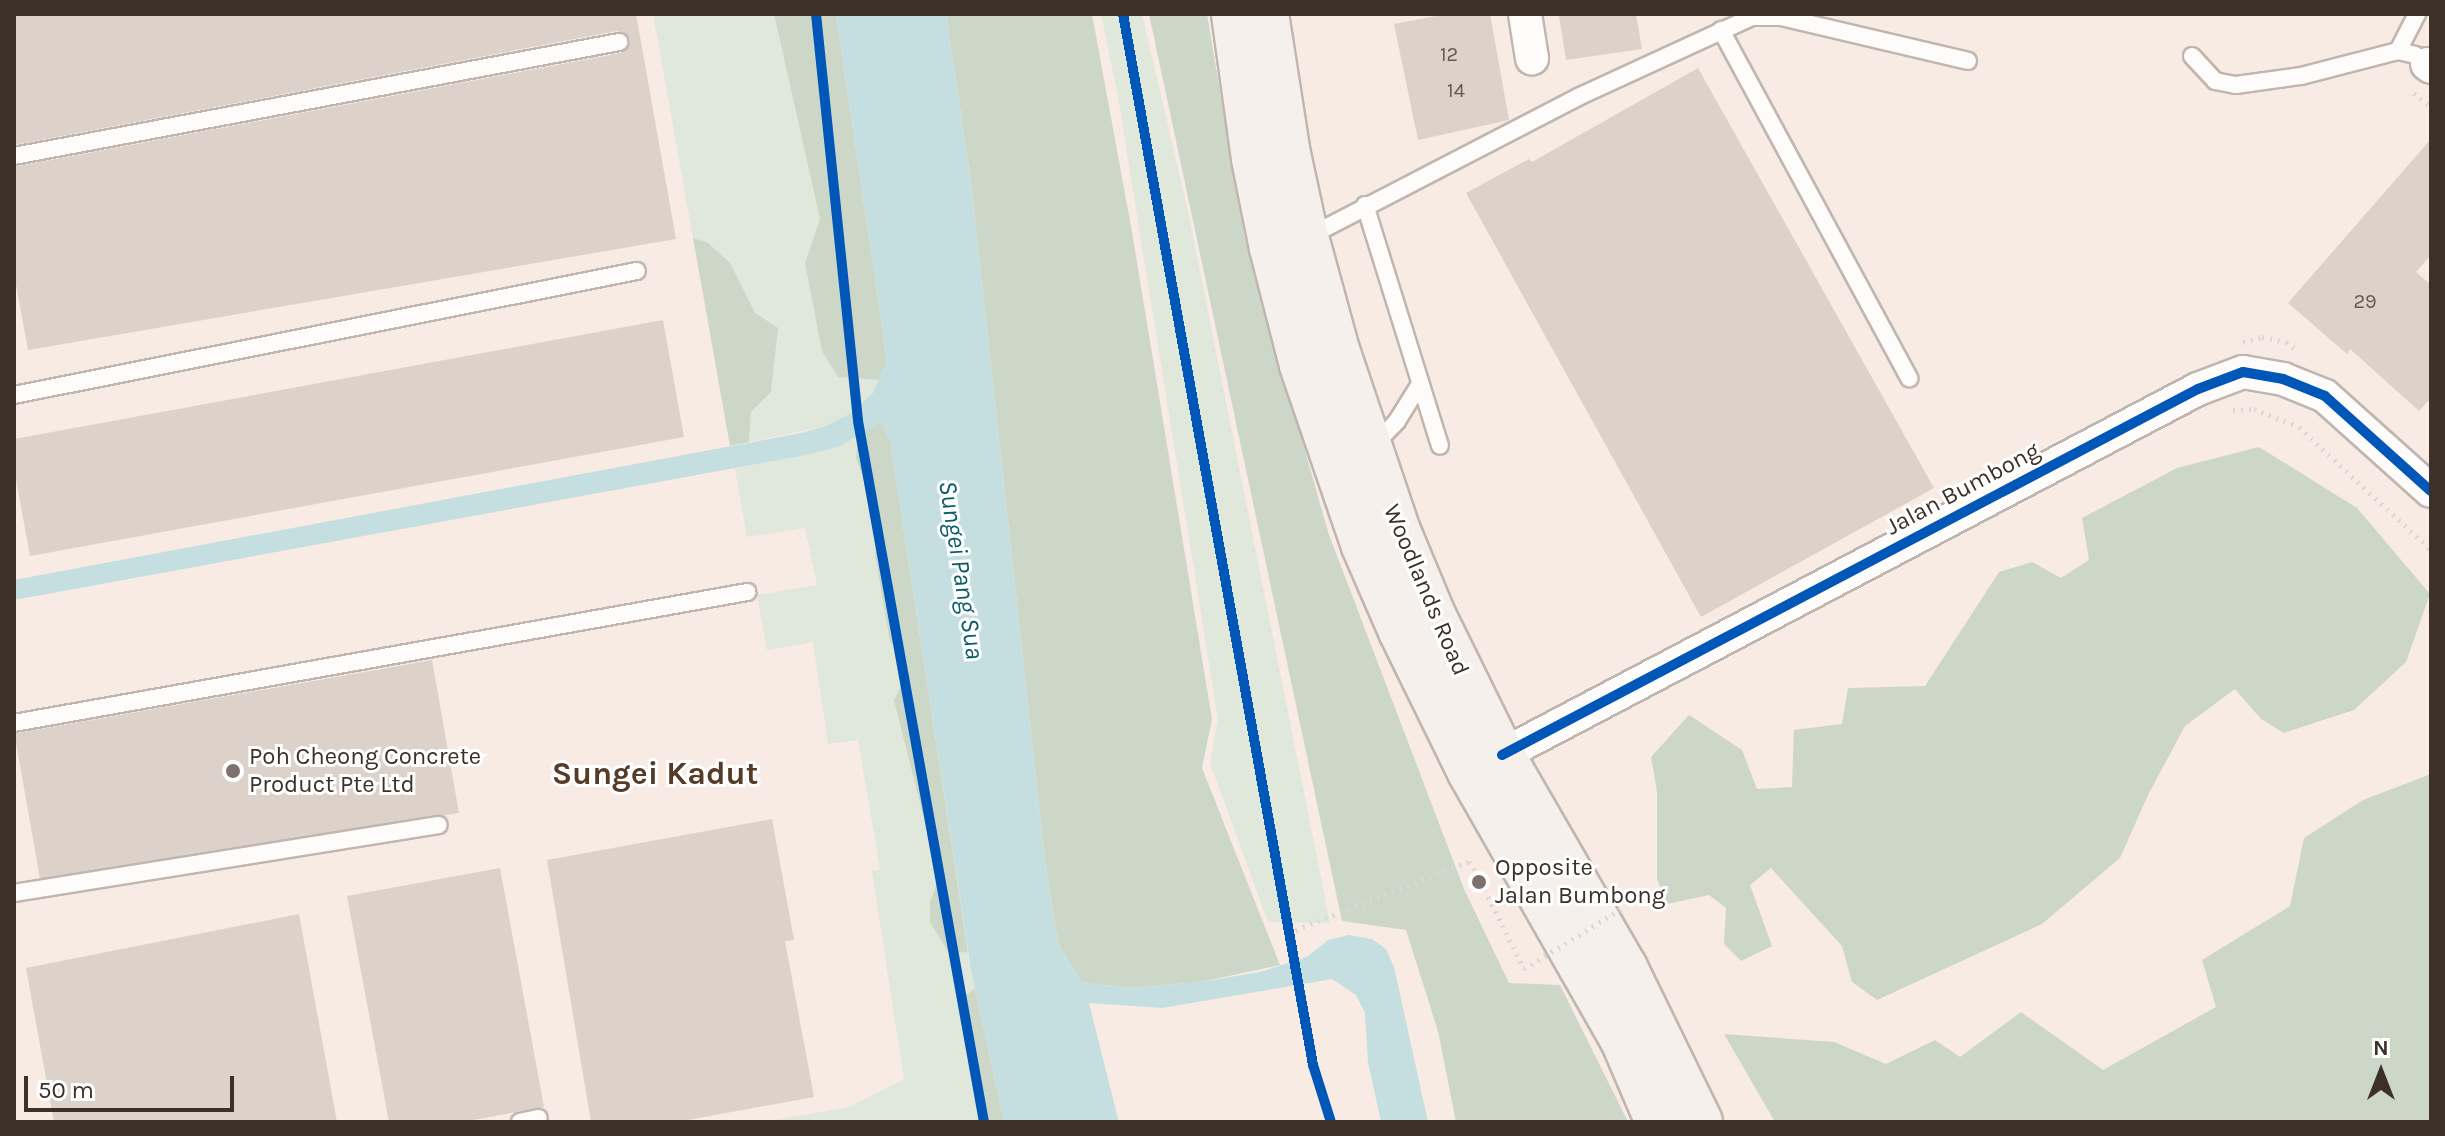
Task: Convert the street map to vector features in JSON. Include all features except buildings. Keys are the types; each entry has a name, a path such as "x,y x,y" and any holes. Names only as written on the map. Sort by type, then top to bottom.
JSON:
{"main road":[{"name":"Woodlands Road","path":"1234,14 1254,159 1272,248 1302,365 1364,546 1470,772 1623,1040 1658,1122"},
{"name":"Woodlands Road","path":"1266,14 1288,154 1306,237 1369,451 1433,615 1502,755 1625,968 1700,1122"}],"street":[{"path":"1525,14 1532,58"},
{"name":"Jalan Bumbong","path":"1502,755 2198,389 2243,372 2283,379 2325,396 2431,491"}],"lane":[{"path":"2398,51 2417,14"},
{"path":"1306,237 1578,97 1752,17 1781,17 1968,61"},
{"path":"1721,30 1909,378"},
{"path":"14,156 619,42"},
{"path":"2192,56 2215,81 2236,85 2301,76 2398,51 2415,55 2429,66"},
{"path":"1365,205 1440,446"},
{"path":"14,395 637,271"},
{"path":"1369,451 1397,421 1420,384"},
{"path":"14,723 747,592"},
{"path":"14,893 439,825"},
{"path":"520,1122 539,1118"}],"path":[{"path":"2223,412 2254,409 2299,427 2431,550"},
{"path":"1285,917 1289,937 1470,861 1524,969 1626,906"}],"shaded area":[{"path":"653,14 774,14 820,219 805,263 838,377 879,380 873,393 851,413 826,426 749,442 751,412 771,392 755,313 729,263 707,242 693,238"},
{"path":"1101,14 1142,14 1189,216 1330,923 1268,922 1210,763 1218,719 1118,97"},
{"path":"858,435 856,458 879,522 875,554 908,673 922,807 939,878 930,902 949,952 968,952 975,988 964,997 960,1014 984,1122 764,1122 849,1107 904,1079 872,871 880,869 858,740 828,744 813,642 767,650 757,595 817,585 805,528 747,537 735,469 837,447"}],"green space":[{"path":"774,14 836,14 887,360 879,380 838,377 822,351 805,263 820,219"},
{"path":"946,14 1092,14 1132,232 1212,719 1202,768 1280,965 1201,982 1129,988 1082,982 1058,944 1045,861 971,182"},
{"path":"1149,14 1207,14 1244,234 1328,532 1464,889 1509,983 1560,985 1628,1122 1456,1122 1438,1031 1406,930 1342,921"},
{"path":"693,238 707,242 730,263 755,313 778,328 771,392 751,412 749,442 730,446"},
{"path":"881,422 890,440 968,952 949,953 930,922 930,902 939,878 894,700 908,673 905,656 890,642 875,554 879,522 856,458 858,435"},
{"path":"2259,447 2357,508 2430,594 2406,662 2354,710 2284,733 2261,719 2235,689 2185,726 2148,795 2120,858 2042,924 1877,1000 1852,982 1842,946 1771,868 1750,885 1772,946 1741,961 1724,944 1726,908 1709,895 1667,904 1657,879 1657,792 1651,757 1689,715 1742,750 1757,789 1792,787 1794,730 1842,724 1848,688 1925,686 1999,572 2032,562 2061,578 2089,560 2082,518 2177,468"},
{"path":"2431,774 2431,1122 1775,1122 1724,1034 1834,1042 1886,1064 1935,1040 1960,1057 2021,1012 2103,1070 2216,1007 2202,960 2290,906 2304,838 2363,800"},
{"path":"975,988 1004,1122 984,1122 964,1036 960,1014 964,997"}],"water":[{"name":"Sungei Pang Sua","path":"836,14 946,14 971,182 1045,861 1058,944 1082,982 1129,988 1201,982 1260,972 1307,957 1328,940 1349,935 1372,939 1386,949 1394,967 1428,1122 1381,1122 1368,1062 1365,1013 1356,995 1332,979 1162,1008 1089,1003 1119,1122 1004,1122 971,969 890,441 881,423 838,447 806,455 14,600 14,580 801,433 826,426 851,413 873,393 887,360"}],"cycle path":[{"path":"816,14 858,421 984,1122"},
{"path":"1123,14 1313,1065 1331,1122"},
{"path":"1502,755 2198,389 2243,372 2283,379 2325,396 2431,491"}],"place":[{"name":"Poh Cheong Concrete Product Pte Ltd","path":"233,771"},
{"name":"Opposite Jalan Bumbong","path":"1479,882"}],"district":[{"name":"Sungei Kadut","path":"655,774"}]}
